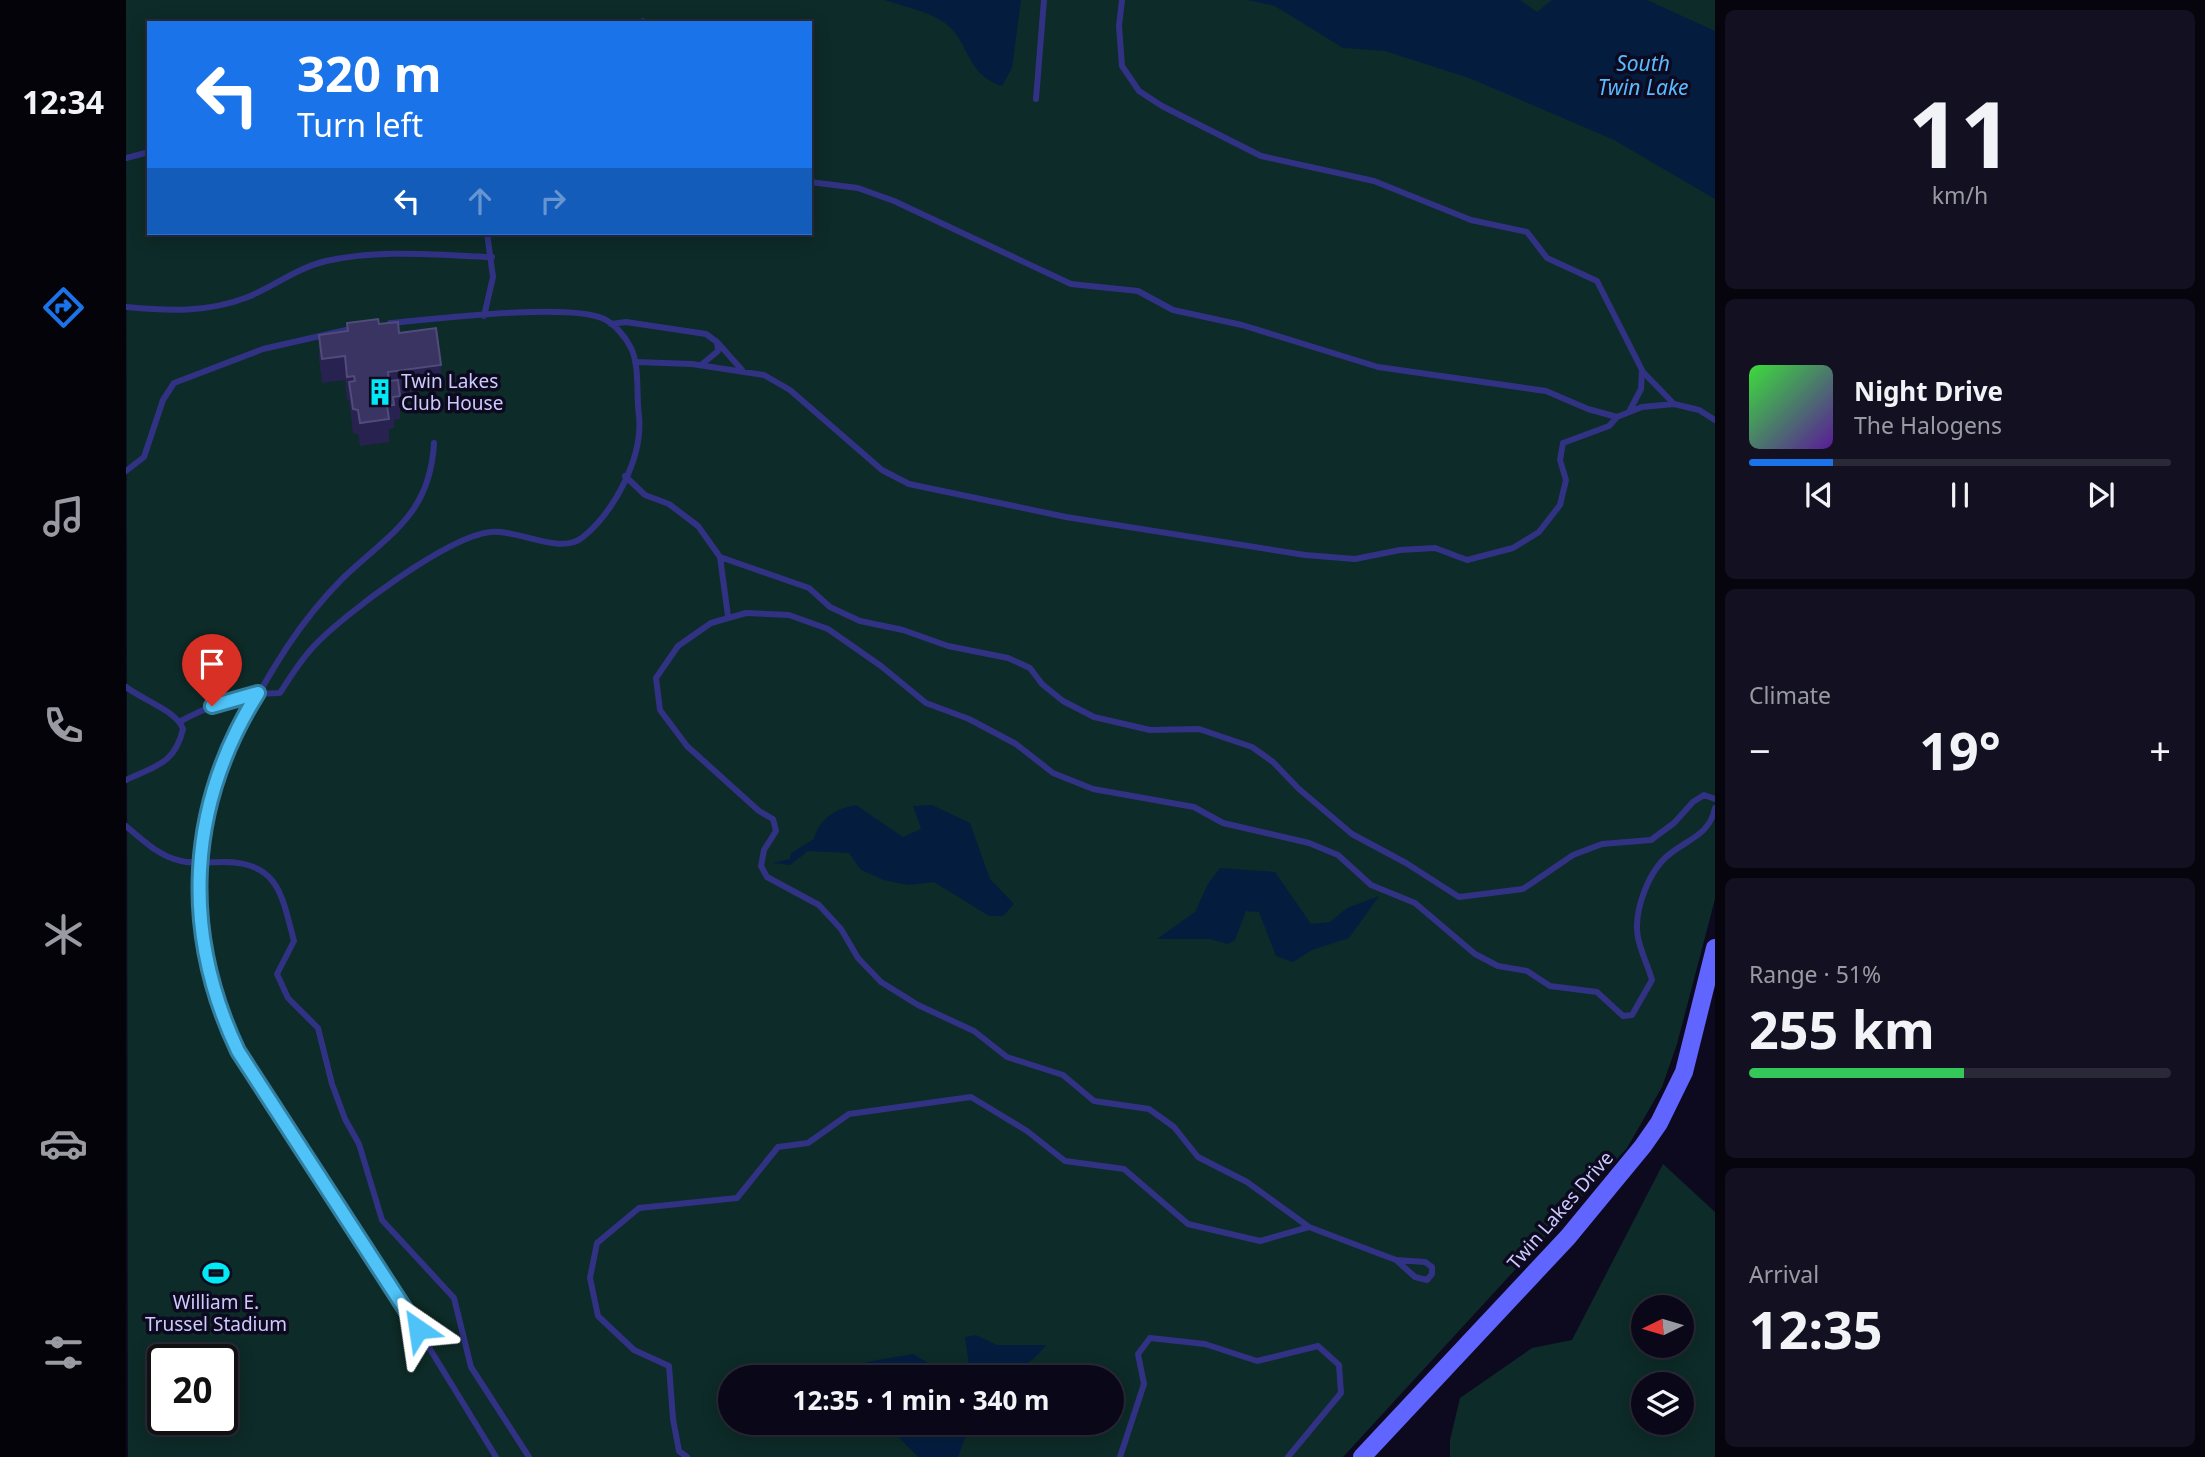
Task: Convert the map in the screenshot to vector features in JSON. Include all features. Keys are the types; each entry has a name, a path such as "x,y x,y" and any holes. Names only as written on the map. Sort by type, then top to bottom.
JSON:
{"street":[{"name":"Twin Lakes Drive","path":"1362,1457 1568,1237 1659,1123 1684,1072 1715,948"}],"lane":[{"path":"1036,99 1044,0"},
{"path":"1122,0 1119,26 1122,65 1139,91 1162,106 1261,156 1374,181 1471,220 1527,232 1547,258 1597,281 1642,370 1674,404"},
{"path":"126,158 147,153"},
{"path":"812,182 858,188 894,201 1072,284 1138,291 1173,310 1242,325 1378,367 1546,391 1588,409 1617,417"},
{"path":"484,316 493,277 487,235"},
{"path":"126,307 178,312 215,307 249,296 285,275 324,261 377,254 492,257"},
{"path":"181,721 225,701 258,693 280,693 314,647 346,616 453,546 488,532 514,532 563,545 581,539 600,518 625,476 640,433 635,362 632,350 620,331 603,318 577,313 484,316 380,325"},
{"path":"611,324 626,322 706,334 717,342 742,370"},
{"path":"126,471 144,457 163,400 174,383 263,349 359,327"},
{"path":"701,365 714,358 718,351 717,342"},
{"path":"635,362 701,365 764,374 790,390 882,470 909,484 1066,517 1305,555 1355,559 1400,550 1435,548 1467,560 1513,548 1539,532 1560,505 1566,480 1560,460 1563,443 1597,432 1630,410 1674,404 1699,410 1715,420"},
{"path":"1630,410 1641,388 1642,370"},
{"path":"435,443 428,482 421,501 409,519 325,599 290,642 258,693 219,774 206,815 200,862 199,908 205,956 218,1002 238,1051 341,1207 496,1457"},
{"path":"625,476 645,495 669,504 698,526 720,558 728,617"},
{"path":"720,558 809,588 830,607 860,621 903,630 948,646 1008,658 1030,668 1042,684 1063,701 1094,717 1150,730 1199,729 1252,747 1273,762 1299,789 1352,834 1406,863 1459,897 1502,894 1523,889 1573,855 1602,844 1651,839 1674,823 1693,802 1704,795 1715,799"},
{"path":"1396,1260 1421,1280 1427,1280 1432,1274 1432,1267 1425,1262 1396,1260 1309,1227 1247,1182 1198,1157 1174,1127 1149,1109 1094,1101 1063,1075 1007,1057 974,1031 918,1005 881,982 858,958 841,929 819,905 767,877 761,866 764,850 776,831 773,819 760,811 687,746 660,710 656,678 678,646 711,623 746,613 789,615 828,629 881,666 926,703 969,719 1016,744 1054,773 1093,789 1194,807 1223,823 1309,843 1338,855 1371,885 1415,903 1475,954 1498,966 1527,971 1550,986 1597,992 1623,1016 1632,1015 1652,980 1638,938 1638,916 1649,881 1668,855 1702,834 1715,808"},
{"path":"126,687 148,703 172,711 181,721 183,729 180,745 165,763 126,780"},
{"path":"126,826 152,848 181,861 239,862 259,866 277,887 295,941 277,974 288,998 318,1028 332,1084 345,1119 359,1144 382,1220 454,1298 471,1367 529,1457"},
{"path":"687,1457 679,1451 669,1366 634,1350 598,1316 590,1278 597,1243 639,1208 737,1198 778,1147 808,1143 849,1114 971,1097 1027,1131 1065,1161 1124,1169 1188,1224 1260,1241 1309,1227"},
{"path":"1120,1457 1144,1384 1138,1354 1150,1338 1205,1344 1257,1361 1318,1346 1339,1365 1340,1393 1288,1457"}],"green space":[{"path":"126,0 1715,0 1715,899 1677,1044 1662,1087 1627,1148 1343,1457 128,1457"},
{"path":"1663,1164 1715,1212 1715,1457 1450,1457 1450,1440 1460,1398 1532,1348 1572,1340"}],"water":[{"path":"885,0 1021,0 1012,68 1002,86 981,73 958,37 942,21"},
{"name":"South Twin Lake","path":"1247,0 1520,0 1537,12 1552,0 1647,0 1715,31 1715,199 1614,140 1469,78 1385,51 1343,48 1275,6"},
{"path":"856,805 903,837 921,829 913,806 932,805 970,823 990,879 1014,904 1003,916 989,916 934,882 908,885 884,880 861,870 849,853 808,851 790,865 773,863 790,859 791,853 814,839 820,825 830,815"},
{"path":"1220,868 1275,872 1311,924 1330,922 1347,908 1379,896 1349,938 1312,950 1293,962 1276,956 1259,912 1246,911 1235,940 1228,944 1210,939 1157,939 1195,912 1208,884"},
{"path":"976,1335 997,1345 1046,1345 1024,1365 969,1365 965,1337"},
{"path":"913,1354 932,1365 855,1365"},
{"path":"897,1435 966,1435 958,1457 918,1457"}],"building":[{"path":"378,319 379,324 398,322 399,333 436,328 441,365 388,372 389,381 398,380 400,396 393,397 394,405 387,406 389,419 360,423 358,410 353,409 349,382 355,381 354,376 347,377 345,356 322,359 319,335 348,331 347,323"}],"place":[{"name":"Twin Lakes Club House","path":"380,392"},
{"name":"William E. Trussel Stadium","path":"216,1273"}],"route":[{"path":"212,706 258,693 227,751 202,836 199,881 201,933 218,1002 238,1051 418,1329"}]}
